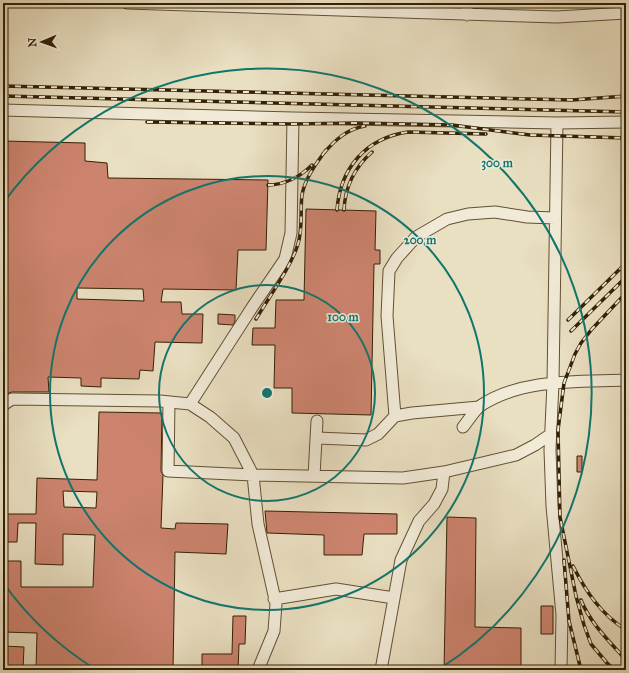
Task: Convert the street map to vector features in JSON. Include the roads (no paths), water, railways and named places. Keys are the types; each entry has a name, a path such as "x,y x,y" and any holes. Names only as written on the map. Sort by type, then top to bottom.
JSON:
{"street":[{"path":"127,3 557,17 626,13"},
{"path":"467,15 468,3"},
{"path":"3,110 293,118 557,123 626,122"},
{"path":"190,404 285,259 291,233 293,118"},
{"path":"557,123 551,434 552,506 562,615 561,670"},
{"path":"395,416 387,316 389,271 397,258 416,237 447,219 468,214 495,212 527,217 555,218"},
{"path":"317,438 366,440 378,434 395,416 479,407 511,391 553,383 626,380"},
{"path":"3,405 12,399 169,402 190,404 210,417 234,438 253,475 258,524 276,604 274,631 258,670"},
{"path":"169,402 168,470 253,475 403,478 444,472 516,454 551,434"},
{"path":"463,427 479,407"},
{"path":"314,476 317,422"},
{"path":"381,670 401,560 420,522 434,504 442,489 444,472"},
{"path":"274,599 336,589 394,598"}],"railway":[{"path":"3,86 572,100 626,96"},
{"path":"3,96 626,112"},
{"path":"147,122 452,125 530,135 626,138"},
{"path":"323,154 332,144 347,132 365,126"},
{"path":"337,210 343,181 350,168 368,148 380,141 393,135 408,132 486,134"},
{"path":"256,319 295,253 300,232 303,189 311,171 326,150"},
{"path":"344,210 346,193 352,178 361,164 372,152"},
{"path":"268,185 280,184 292,180 312,165"},
{"path":"568,320 626,263"},
{"path":"571,331 626,277"},
{"path":"615,670 591,644 576,596 560,517 558,430 564,383 575,354 581,343 592,329 626,293"},
{"path":"564,560 569,621 581,670"},
{"path":"573,566 583,585 595,602 609,617 626,630"},
{"path":"581,600 595,624 626,660"}]}
